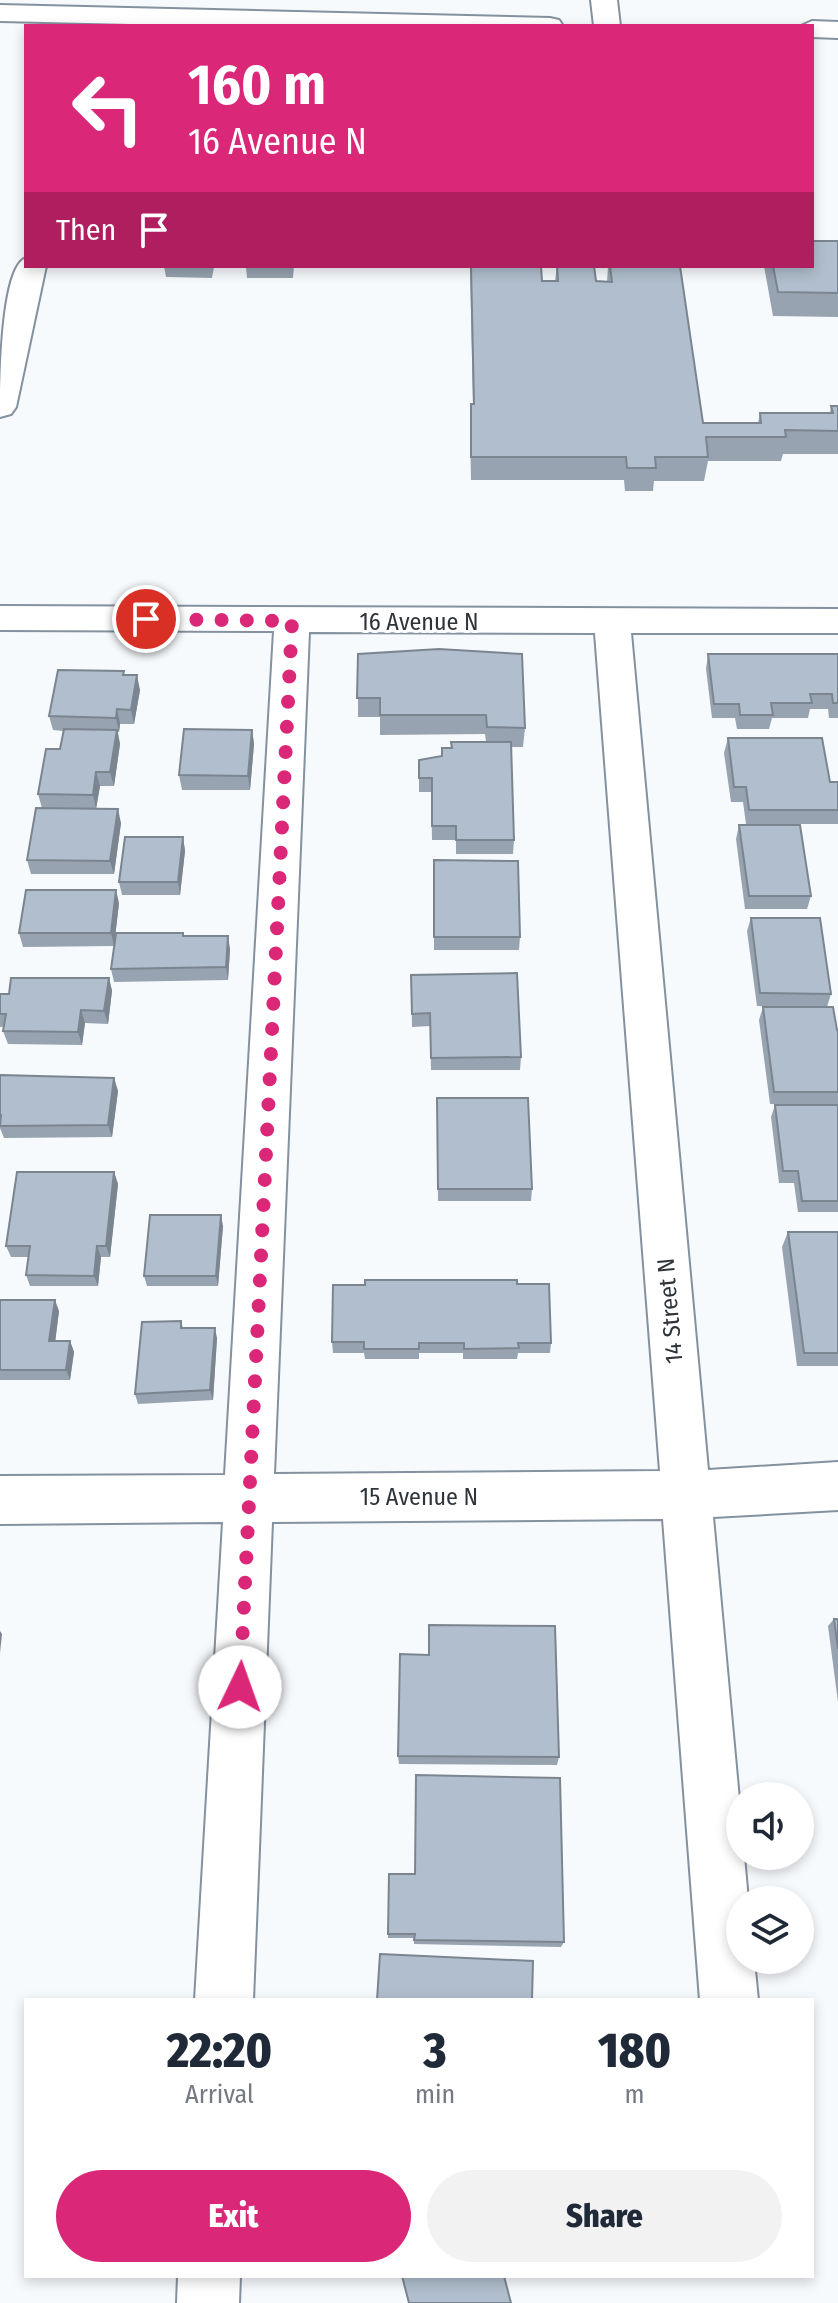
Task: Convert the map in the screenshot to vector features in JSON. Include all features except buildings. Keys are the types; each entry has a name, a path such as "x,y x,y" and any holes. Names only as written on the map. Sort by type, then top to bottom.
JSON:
{"street":[{"path":"604,0 607,24"},
{"path":"0,13 376,11 527,24"},
{"path":"814,29 838,30"},
{"path":"0,407 19,278"},
{"name":"16 Avenue N","path":"0,618 838,621"},
{"path":"224,1998 292,621"},
{"name":"14 Street N","path":"612,622 729,1998"},
{"name":"15 Avenue N","path":"0,1500 686,1495 838,1486"},
{"path":"208,2303 209,2278"}],"route":[{"path":"146,619 292,621 240,1687"}]}
